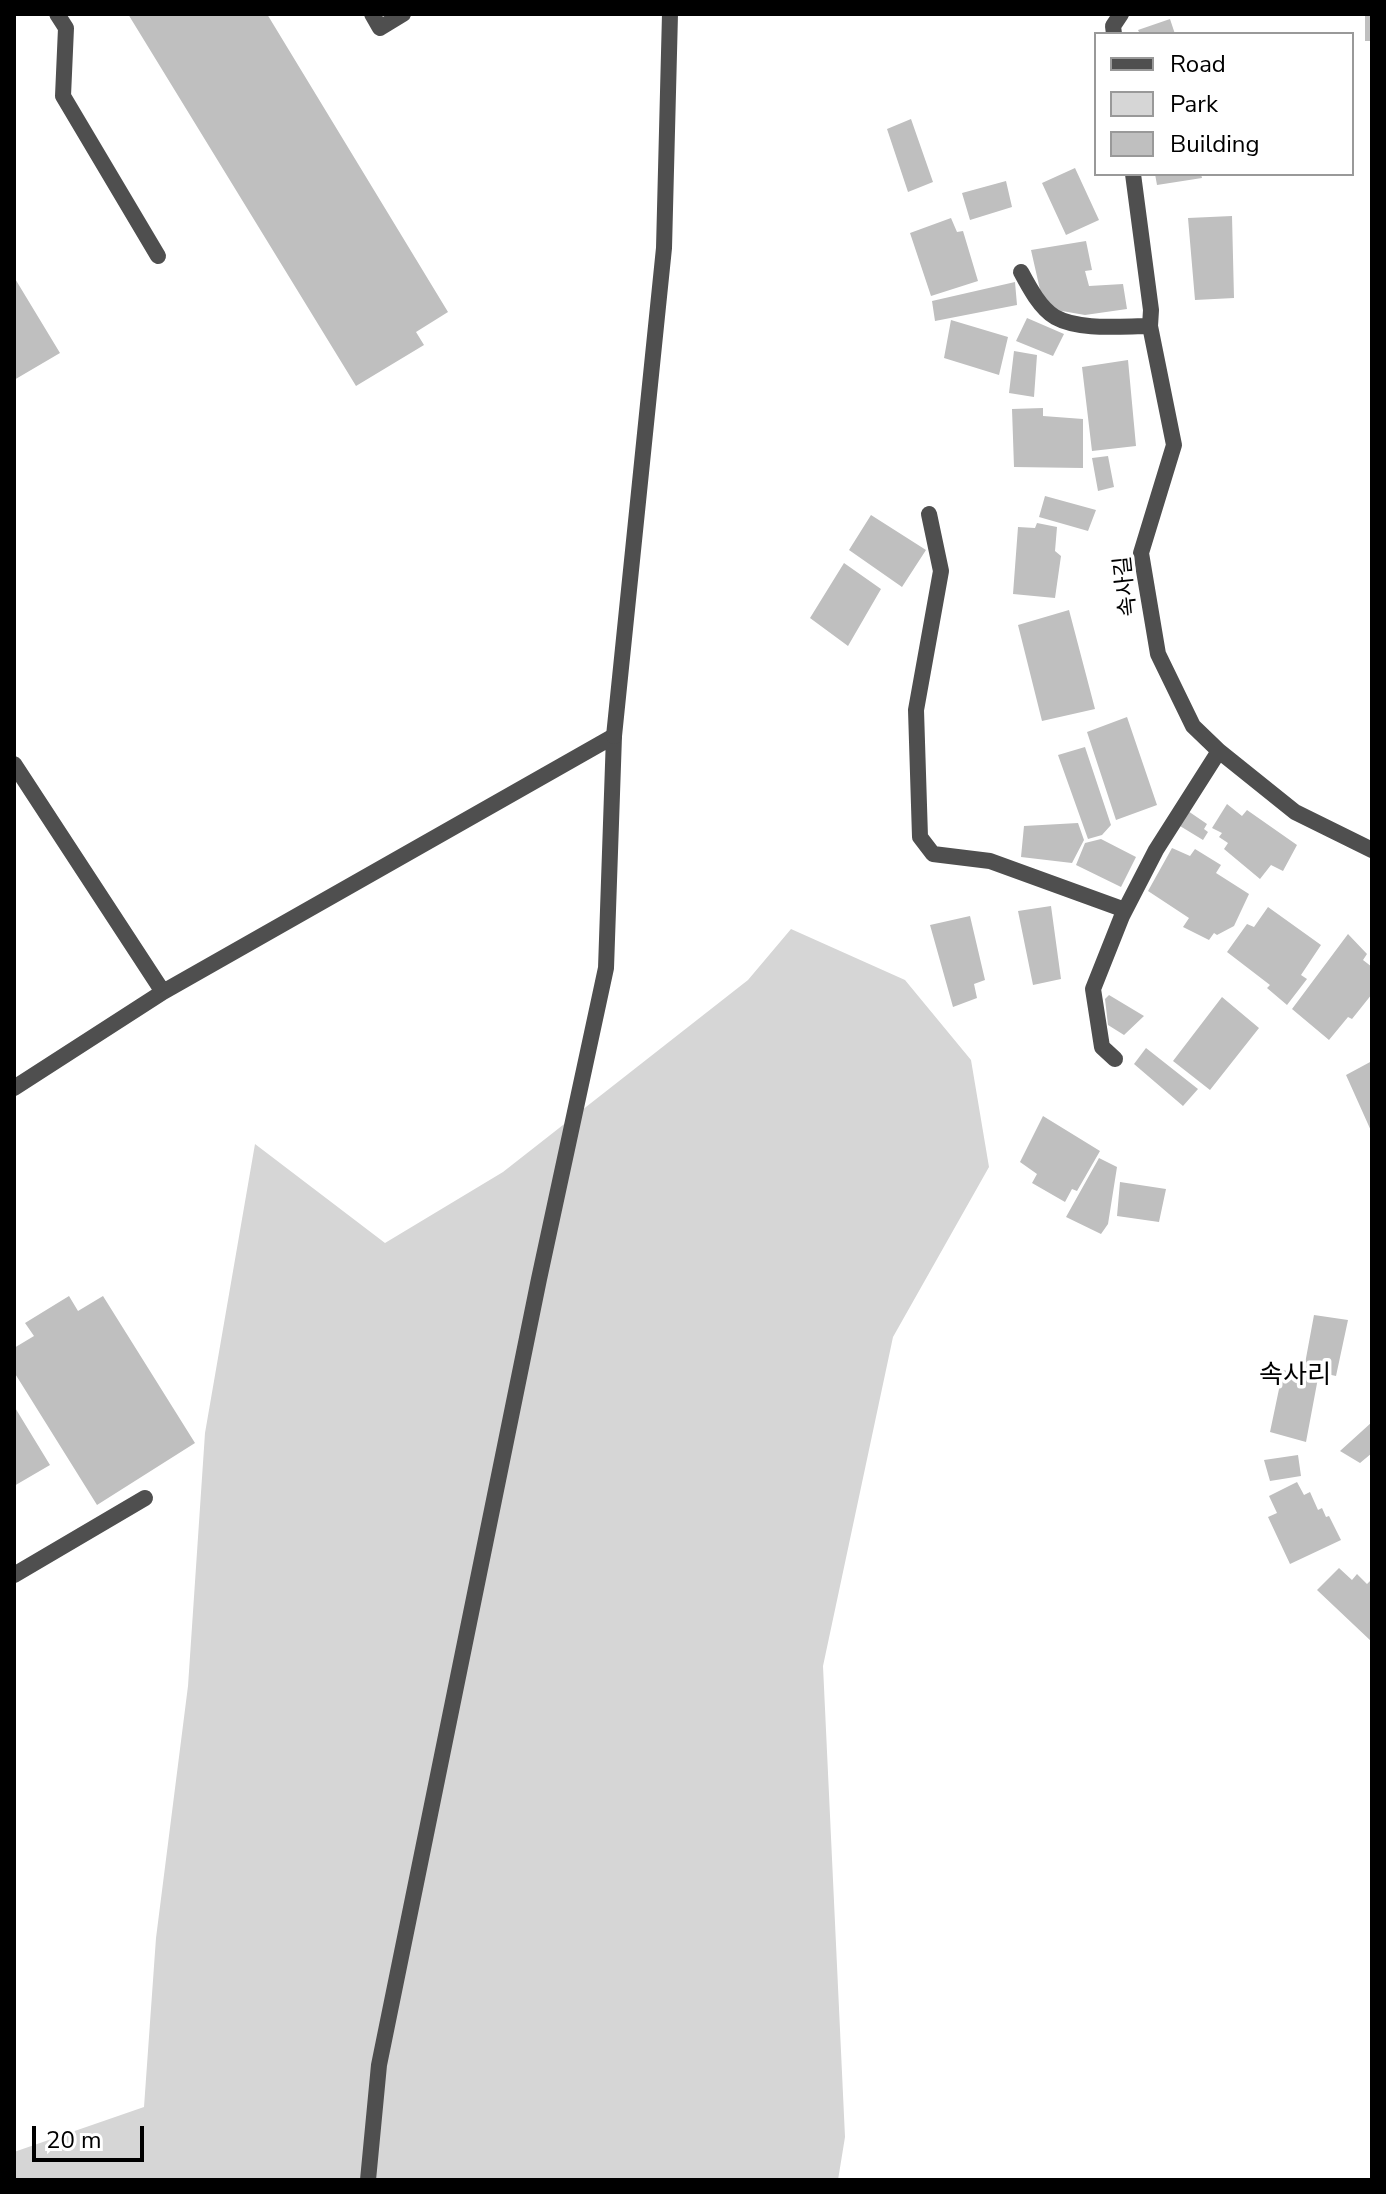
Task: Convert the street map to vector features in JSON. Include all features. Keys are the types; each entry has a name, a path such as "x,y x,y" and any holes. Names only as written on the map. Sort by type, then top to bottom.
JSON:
{"street":[{"path":"57,14 66,28 63,96 158,256"},
{"path":"372,14 380,28 403,14"},
{"path":"368,2180 379,2065 539,1279 606,968 614,736 664,248 670,14"},
{"path":"1114,32 1113,26 1121,14"},
{"name":"속사길","path":"1133,176 1151,310 1150,326 1174,445 1141,553 1158,654 1193,726 1219,751 1295,812 1372,850"},
{"path":"1021,272 1035,296 1055,317 1091,327 1150,326"},
{"path":"929,514 941,571 916,710 920,837 933,854 990,861 1125,910"},
{"path":"14,1088 163,992 614,736"},
{"path":"1115,1059 1102,1047 1093,989 1125,910 1156,850 1219,751"},
{"path":"14,764 163,992"},
{"path":"14,1575 145,1498"}],"green space":[{"path":"791,929 905,980 971,1060 989,1167 893,1337 823,1666 845,2137 838,2180 14,2180 14,2152 144,2107 156,1938 188,1686 205,1433 255,1144 385,1243 503,1172 748,980"}],"building":[{"path":"128,14 267,14 448,312 416,332 424,345 356,386"},
{"path":"1365,14 1372,14 1372,41 1365,41"},
{"path":"1170,19 1174,32 1139,32"},
{"path":"911,119 933,182 908,192 887,129"},
{"path":"1075,168 1099,220 1066,235 1042,183"},
{"path":"1155,176 1202,178 1157,185"},
{"path":"1006,181 1012,207 970,220 962,193"},
{"path":"1232,216 1234,298 1195,300 1188,218"},
{"path":"951,218 957,232 963,231 978,281 931,296 910,233"},
{"path":"1086,241 1092,270 1085,271 1089,286 1123,284 1127,309 1085,315 1056,310 1041,294 1031,250"},
{"path":"14,277 60,353 14,380"},
{"path":"1015,282 1017,305 935,321 932,301"},
{"path":"1027,318 1064,334 1053,356 1016,341"},
{"path":"951,320 1008,337 999,375 944,358"},
{"path":"1014,351 1037,355 1034,397 1009,393"},
{"path":"1128,360 1136,446 1092,451 1082,367"},
{"path":"1043,408 1043,416 1083,419 1083,468 1014,467 1012,409"},
{"path":"1108,456 1114,487 1098,491 1092,458"},
{"path":"1045,496 1096,510 1088,531 1039,517"},
{"path":"871,515 926,550 902,587 849,550"},
{"path":"1037,523 1057,527 1055,551 1061,556 1055,598 1013,594 1018,527 1035,528"},
{"path":"844,563 881,589 848,646 810,618"},
{"path":"1069,610 1095,709 1042,721 1018,625"},
{"path":"1127,717 1157,805 1116,820 1087,732"},
{"path":"1085,747 1111,825 1102,835 1088,839 1058,755"},
{"path":"1227,804 1242,816 1247,810 1297,845 1283,871 1271,865 1260,879 1224,849 1228,843 1219,837 1222,833 1212,828"},
{"path":"1188,811 1207,824 1204,829 1208,832 1203,840 1180,826"},
{"path":"1078,823 1084,840 1072,863 1021,857 1024,826"},
{"path":"1101,839 1136,857 1121,887 1076,865 1085,843"},
{"path":"1172,848 1190,856 1195,849 1221,865 1216,873 1249,894 1234,926 1217,935 1214,933 1209,940 1183,927 1189,918 1148,891"},
{"path":"1051,906 1061,979 1033,985 1018,911"},
{"path":"1268,907 1321,945 1301,975 1307,979 1287,1005 1267,988 1270,985 1227,952 1247,924 1254,927"},
{"path":"970,916 985,980 974,984 977,998 953,1007 930,925"},
{"path":"1348,934 1367,954 1363,960 1372,967 1372,994 1352,1019 1348,1017 1329,1040 1292,1009"},
{"path":"1109,995 1144,1016 1124,1035 1108,1025 1105,999"},
{"path":"1222,997 1259,1028 1210,1090 1173,1061"},
{"path":"1146,1048 1198,1089 1183,1106 1134,1064"},
{"path":"1372,1061 1372,1133 1346,1075"},
{"path":"1043,1116 1100,1151 1077,1191 1072,1189 1065,1202 1032,1183 1037,1174 1020,1162"},
{"path":"1099,1158 1117,1167 1108,1224 1101,1234 1066,1217"},
{"path":"1120,1182 1166,1189 1159,1222 1117,1216"},
{"path":"69,1296 78,1311 103,1296 195,1443 97,1505 14,1372 14,1348 34,1336 25,1323"},
{"path":"1314,1315 1348,1320 1336,1376 1304,1369"},
{"path":"1283,1370 1318,1378 1306,1442 1270,1432"},
{"path":"14,1406 50,1465 14,1486"},
{"path":"1372,1422 1372,1453 1360,1463 1340,1451"},
{"path":"1298,1455 1301,1476 1270,1481 1264,1460"},
{"path":"1297,1482 1304,1495 1310,1492 1318,1510 1322,1508 1326,1517 1329,1516 1341,1540 1290,1564 1268,1517 1277,1513 1269,1496"},
{"path":"1339,1568 1352,1580 1357,1574 1367,1584 1372,1579 1372,1642 1317,1590"}],"district":[{"name":"속사리","path":"1295,1377"}]}
